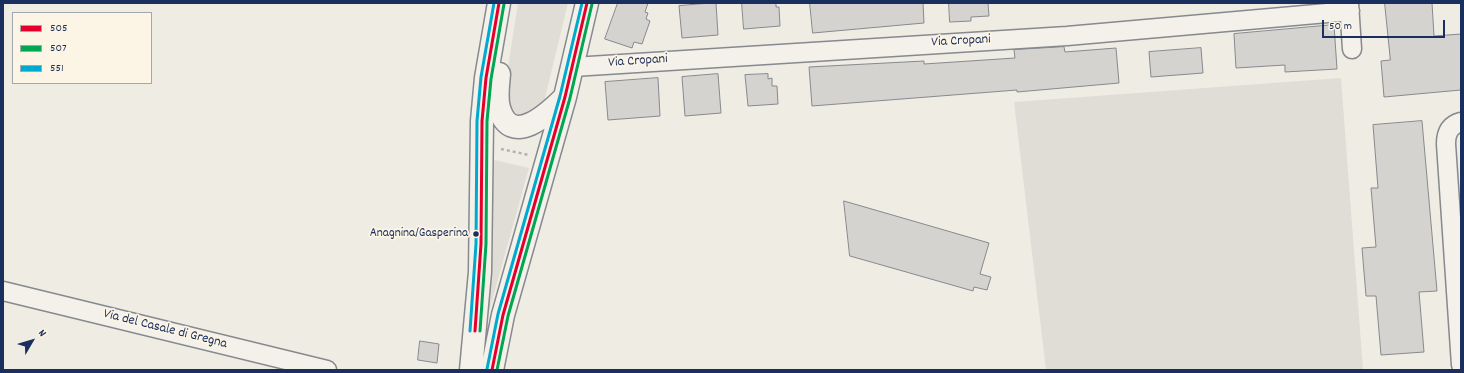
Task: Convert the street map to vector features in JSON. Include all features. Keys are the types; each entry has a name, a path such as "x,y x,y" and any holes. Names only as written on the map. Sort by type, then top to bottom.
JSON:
{"main road":[{"path":"499,3 498,103 505,119 513,125 530,125 542,118 565,97"},
{"path":"471,370 480,272 482,121 486,78 499,3"},
{"path":"492,370 506,301 565,97 587,3"}],"street":[{"name":"Via Cropani","path":"572,66 1067,36 1350,7 1352,50"},
{"path":"1461,122 1451,127 1447,135 1446,144 1461,365"},
{"name":"Via del Casale di Gregna","path":"3,291 327,370"}],"path":[{"path":"498,149 532,156"}],"shaded area":[{"path":"518,3 568,3 545,98 536,108 515,116 507,105 508,67"},
{"path":"1341,78 1363,370 1046,370 1014,102"},
{"path":"490,159 529,168 483,333"}],"building":[{"path":"618,3 648,3 645,12 648,13 646,19 650,21 642,44 634,42 632,48 605,39"},
{"path":"716,3 718,35 682,38 679,6"},
{"path":"742,3 776,3 776,7 779,7 780,26 744,29"},
{"path":"810,3 923,3 924,23 813,33"},
{"path":"949,3 988,3 989,16 971,17 971,21 950,22"},
{"path":"1385,3 1432,3 1434,36 1461,34 1461,90 1384,97 1381,61 1390,60"},
{"path":"1334,25 1337,69 1285,72 1285,65 1236,68 1234,34"},
{"path":"1064,47 1065,52 1116,48 1119,83 1017,92 1017,90 812,106 809,67 924,61 924,64 1015,58 1014,50"},
{"path":"1201,48 1203,73 1151,77 1149,52"},
{"path":"718,74 721,113 685,116 682,77"},
{"path":"768,74 768,79 772,78 772,86 777,86 778,104 748,106 745,75"},
{"path":"658,78 660,116 608,120 605,82"},
{"path":"1422,121 1437,291 1419,292 1424,352 1381,355 1376,296 1366,296 1362,248 1376,247 1371,188 1378,188 1373,125"},
{"path":"844,201 989,243 980,274 991,277 987,290 974,287 973,291 850,256"},
{"path":"420,341 439,344 437,363 418,360"}],"transit line":[{"name":"551","path":"470,331 476,244 477,121 481,77 494,3"},
{"name":"505","path":"475,331 481,244 482,121 486,78 499,3"},
{"name":"551","path":"487,369 498,314 560,96 582,3"},
{"name":"505","path":"492,370 503,315 565,97 587,3"},
{"name":"507","path":"480,331 486,244 487,121 491,79 504,4"},
{"name":"507","path":"497,370 508,316 570,98 592,4"}],"place":[{"name":"Anagnina/Gasperina","path":"476,234"}]}
